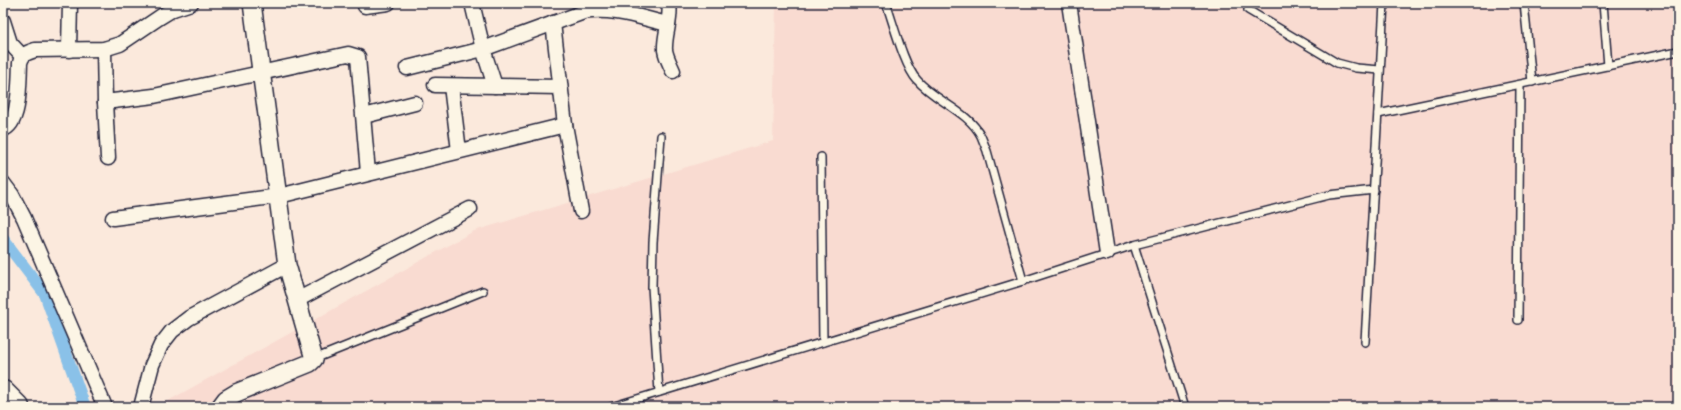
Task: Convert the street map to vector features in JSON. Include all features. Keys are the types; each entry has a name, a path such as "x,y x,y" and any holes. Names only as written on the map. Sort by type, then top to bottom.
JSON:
{"highway":[{"path":"3,392 18,407"}],"street":[{"path":"69,50 70,3"},
{"path":"3,130 12,123 16,114 22,56 27,52 35,50 104,49 120,44 160,10 173,9 190,3"},
{"path":"220,407 226,399 236,393 310,363 314,359 288,265 252,3"},
{"path":"365,6 388,3"},
{"path":"472,3 483,49 495,86"},
{"path":"669,3 666,52 673,71"},
{"path":"1069,3 1107,253"},
{"path":"406,68 483,49 584,12 604,10 668,24"},
{"path":"3,21 10,43 22,56"},
{"path":"553,23 565,124 581,211"},
{"path":"104,49 108,158"},
{"path":"106,102 154,96 348,54 354,55 358,57 360,63 368,173"},
{"path":"435,86 560,87"},
{"path":"451,86 459,151"},
{"path":"364,116 415,103"},
{"path":"113,218 279,196 565,124"},
{"path":"3,183 12,195 24,218 105,407"},
{"path":"297,300 470,209"},
{"path":"141,407 152,365 161,344 172,331 189,318 288,265"}],"lane":[{"path":"886,3 907,61 916,79 927,90 954,108 969,121 981,135 987,151 1023,282"},
{"path":"1365,342 1384,3"},
{"path":"1524,3 1532,82"},
{"path":"1604,3 1608,66"},
{"path":"1248,10 1336,63 1356,68 1380,70"},
{"path":"1378,114 1678,51"},
{"path":"1518,320 1520,85"},
{"path":"659,392 652,288 653,242 661,136"},
{"path":"821,157 823,342"},
{"path":"611,407 1023,282 1134,245 1329,195 1374,190"},
{"path":"1134,245 1185,407"},
{"path":"314,359 483,291"}],"shaded area":[{"path":"776,3 1678,3 1678,407 157,407 474,231 773,141"}],"waterway":[{"path":"3,239 45,294 85,407"}]}
